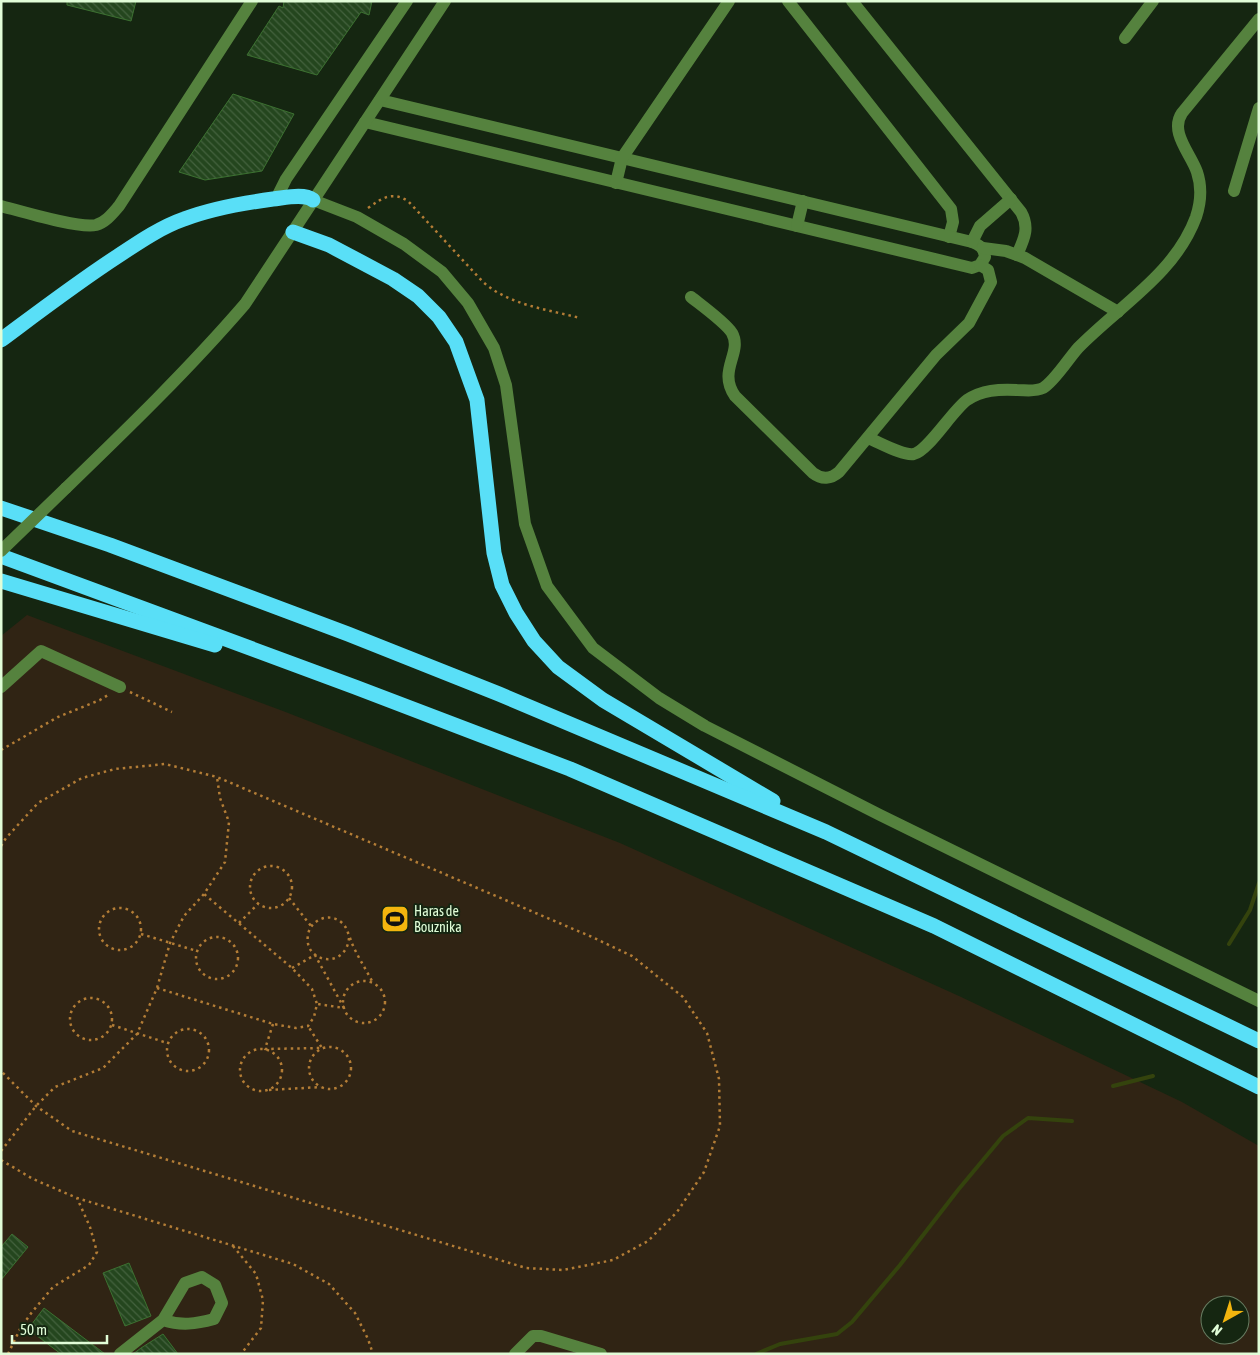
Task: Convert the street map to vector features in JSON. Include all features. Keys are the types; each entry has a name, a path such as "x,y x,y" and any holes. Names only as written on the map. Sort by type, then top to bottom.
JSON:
{"highway":[{"path":"1,340 95,271 153,234 183,219 220,208 250,202 303,197 313,200"},
{"path":"293,232 329,245 393,279 412,292 439,317 456,342 477,400 494,553 502,584 516,613 534,641 558,667 603,700 826,832"},
{"path":"1,508 348,634 499,694 826,832 1259,1041"},
{"path":"1,556 570,769 934,926 1259,1087"},
{"path":"1,581 355,687"}],"street":[{"path":"1,206 69,223 94,226 106,221 119,206 252,1"},
{"path":"276,199 286,179 407,1"},
{"path":"1,551 162,395 210,345 245,304 445,1"},
{"path":"616,183 622,158 729,1"},
{"path":"788,1 951,209 953,217 949,236"},
{"path":"852,1 1021,212 1027,227 1026,235 1017,254"},
{"path":"1125,38 1153,1"},
{"path":"868,438 903,453 917,453 924,448 961,404 975,396 992,390 1032,391 1046,387 1077,349 1168,264 1190,231 1200,206 1200,188 1197,172 1178,130 1178,121 1182,113 1259,19"},
{"path":"380,100 949,236 977,245 1017,254 1118,312"},
{"path":"1234,191 1259,108"},
{"path":"365,122 972,268 980,265 984,257 977,245 980,226 1010,199"},
{"path":"313,200 357,217 404,244 442,272 468,303 494,348 506,385 525,524 547,586 593,648 659,698 704,726 880,815 1259,1001"},
{"path":"797,226 803,201"},
{"path":"691,297 733,334 734,345 727,377 735,396 813,473 825,478 835,475 936,355 974,317 991,282 988,270 980,265"},
{"path":"1,687 41,650 120,687"},
{"path":"120,1354 163,1320 185,1283 202,1277 215,1284 222,1303 214,1319 196,1324 174,1324 163,1320"},
{"path":"515,1354 533,1336 541,1336 601,1354"}],"path":[{"path":"357,217 385,197 397,196 403,198 408,201 483,282 496,292 516,302 580,318"},
{"path":"1,750 58,717 100,700 120,687 172,712"},
{"path":"1,846 38,803 82,778 115,769 165,764 217,777 592,936 632,956 683,997 707,1034 719,1079 720,1126 704,1172 677,1212 648,1241 613,1260 563,1270 526,1268 72,1131 36,1106 1,1071"},
{"path":"1,1151 36,1106 54,1087 103,1068 137,1034 157,988 170,943 184,916 204,894 225,862 229,822 220,798 217,777"},
{"path":"269,866 280,868 289,876 292,887 286,903 275,908 258,904 251,893 252,881 259,871 269,866"},
{"path":"157,988 273,1024 296,1028 308,1026 314,1017 317,1004 312,989 292,968 204,894"},
{"path":"289,898 311,926"},
{"path":"239,923 258,904"},
{"path":"124,908 138,917 142,928 141,934 130,948 118,950 112,948 103,940 100,934 100,922 108,912 124,908"},
{"path":"344,1008 344,995 352,985 362,981 378,986 384,996 384,1007 374,1020 362,1023 351,1018 344,1008 308,944 311,926 321,919 332,918 342,923 346,927 373,983"},
{"path":"141,934 197,952"},
{"path":"210,938 226,939 235,947 237,964 227,977 209,978 200,970 197,964 197,952 204,941 210,938"},
{"path":"292,968 315,955 326,959 338,957 346,949 350,938"},
{"path":"95,998 105,1003 109,1008 112,1013 112,1025 101,1038 95,1040 84,1038 74,1031 71,1025 71,1013 79,1002 95,998"},
{"path":"317,1004 344,1008"},
{"path":"265,1049 273,1024"},
{"path":"112,1025 168,1043"},
{"path":"308,1026 322,1048"},
{"path":"191,1029 206,1038 209,1049 208,1055 202,1065 197,1068 192,1070 180,1069 170,1061 168,1043 175,1033 191,1029"},
{"path":"322,1048 313,1056 309,1068 312,1080 328,1089 339,1087 348,1079 351,1068 344,1052 334,1047 260,1049 249,1053 241,1063 240,1069 244,1082 254,1089 322,1087"},
{"path":"265,1049 275,1054 282,1064 279,1081 271,1089 265,1090"},
{"path":"1,1160 33,1179 77,1198 293,1264 329,1284 355,1313 373,1354"},
{"path":"8,1354 20,1329 42,1300 54,1288 89,1265 97,1252 90,1227 77,1198"},
{"path":"232,1246 256,1274 264,1300 261,1328 241,1354"}],"shaded area":[{"name":"Haras de Bouznika","path":"27,615 283,711 620,843 959,996 1182,1102 1259,1146 1259,1354 1,1354 1,636"}],"building":[{"path":"67,1 136,1 131,21 67,5"},
{"path":"284,1 372,1 369,15 361,12 317,75 247,55 279,6 283,8"},
{"path":"233,94 294,114 262,171 205,180 179,172"},
{"path":"12,1234 28,1247 1,1280 1,1247"},
{"path":"129,1263 151,1316 125,1326 103,1273"},
{"path":"44,1308 105,1354 61,1354 28,1329"},
{"path":"163,1334 178,1354 133,1354 141,1348"}],"waterway":[{"path":"1229,944 1250,910 1259,883"},
{"path":"1113,1086 1153,1076"},
{"path":"756,1354 780,1344 837,1334 852,1322 900,1265 1003,1136 1028,1118 1072,1121"}],"place":[{"name":"Haras de Bouznika","path":"395,919"}]}
